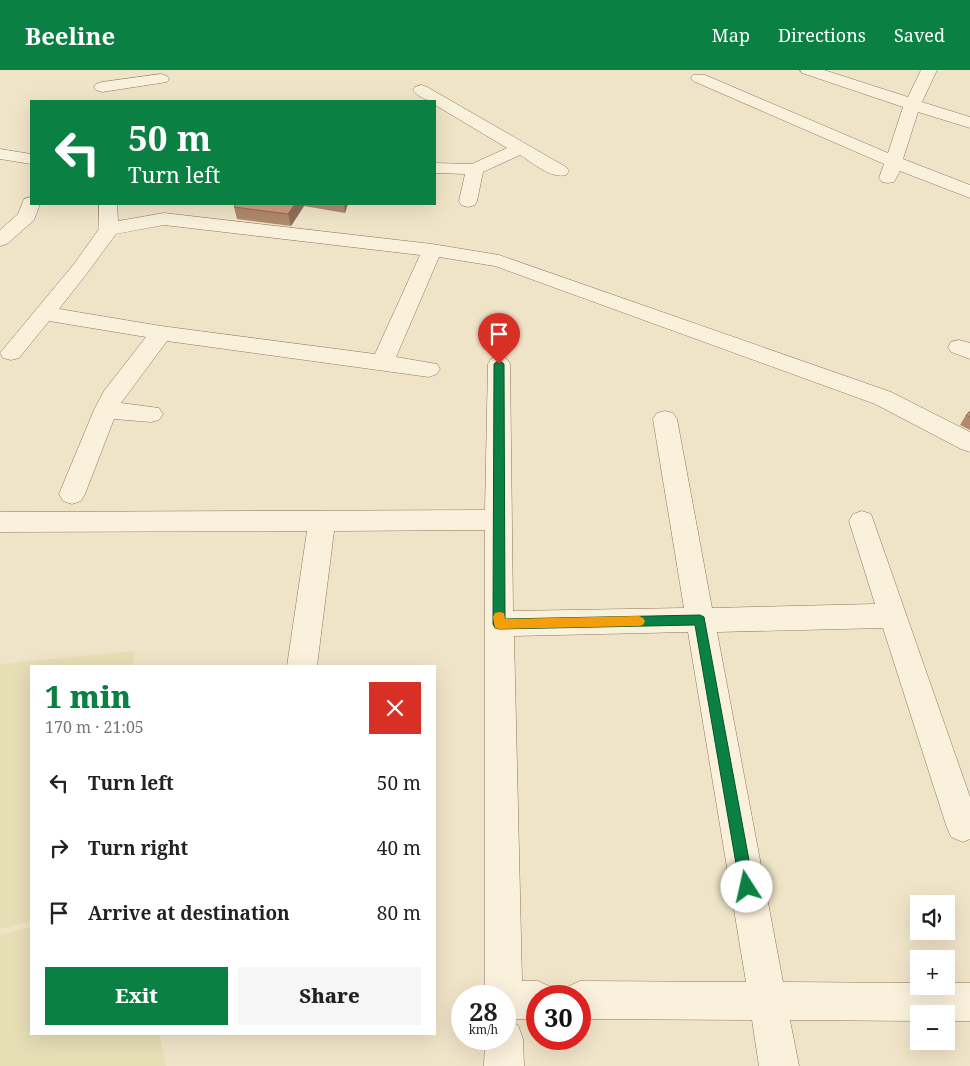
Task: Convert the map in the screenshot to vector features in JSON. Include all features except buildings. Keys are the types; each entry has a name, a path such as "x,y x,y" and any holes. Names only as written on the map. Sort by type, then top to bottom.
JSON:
{"street":[{"path":"101,70 102,94 161,80"},
{"path":"808,70 912,106 970,123"},
{"path":"888,180 912,106 929,70"},
{"path":"699,78 894,162 970,192"},
{"path":"421,90 519,149 560,171"},
{"path":"436,168 475,170 519,149"},
{"path":"0,154 30,159"},
{"path":"468,201 475,170"},
{"path":"0,240 27,216 30,205"},
{"path":"12,353 109,229 108,205"},
{"path":"109,229 164,220 432,250 515,265 883,398 970,443"},
{"path":"383,362 432,250"},
{"path":"44,312 161,333 429,369"},
{"path":"72,494 106,410 116,391 161,333"},
{"path":"499,364 498,520 504,985"},
{"path":"106,410 151,414"},
{"path":"665,419 779,1066"},
{"path":"0,522 498,520"},
{"path":"302,665 322,521"},
{"path":"862,521 963,825"},
{"path":"499,624 894,616"},
{"path":"591,1000 970,1002"},
{"path":"504,1050 504,1066"}],"shaded area":[{"path":"135,651 133,665 30,665 30,921 0,929 0,664"},
{"path":"30,927 30,1035 159,1035 166,1066 0,1066 0,935"}],"slow traffic":[{"path":"499,617 499,624 639,621"}],"route":[{"path":"499,364 499,624 700,620 747,887"}]}
